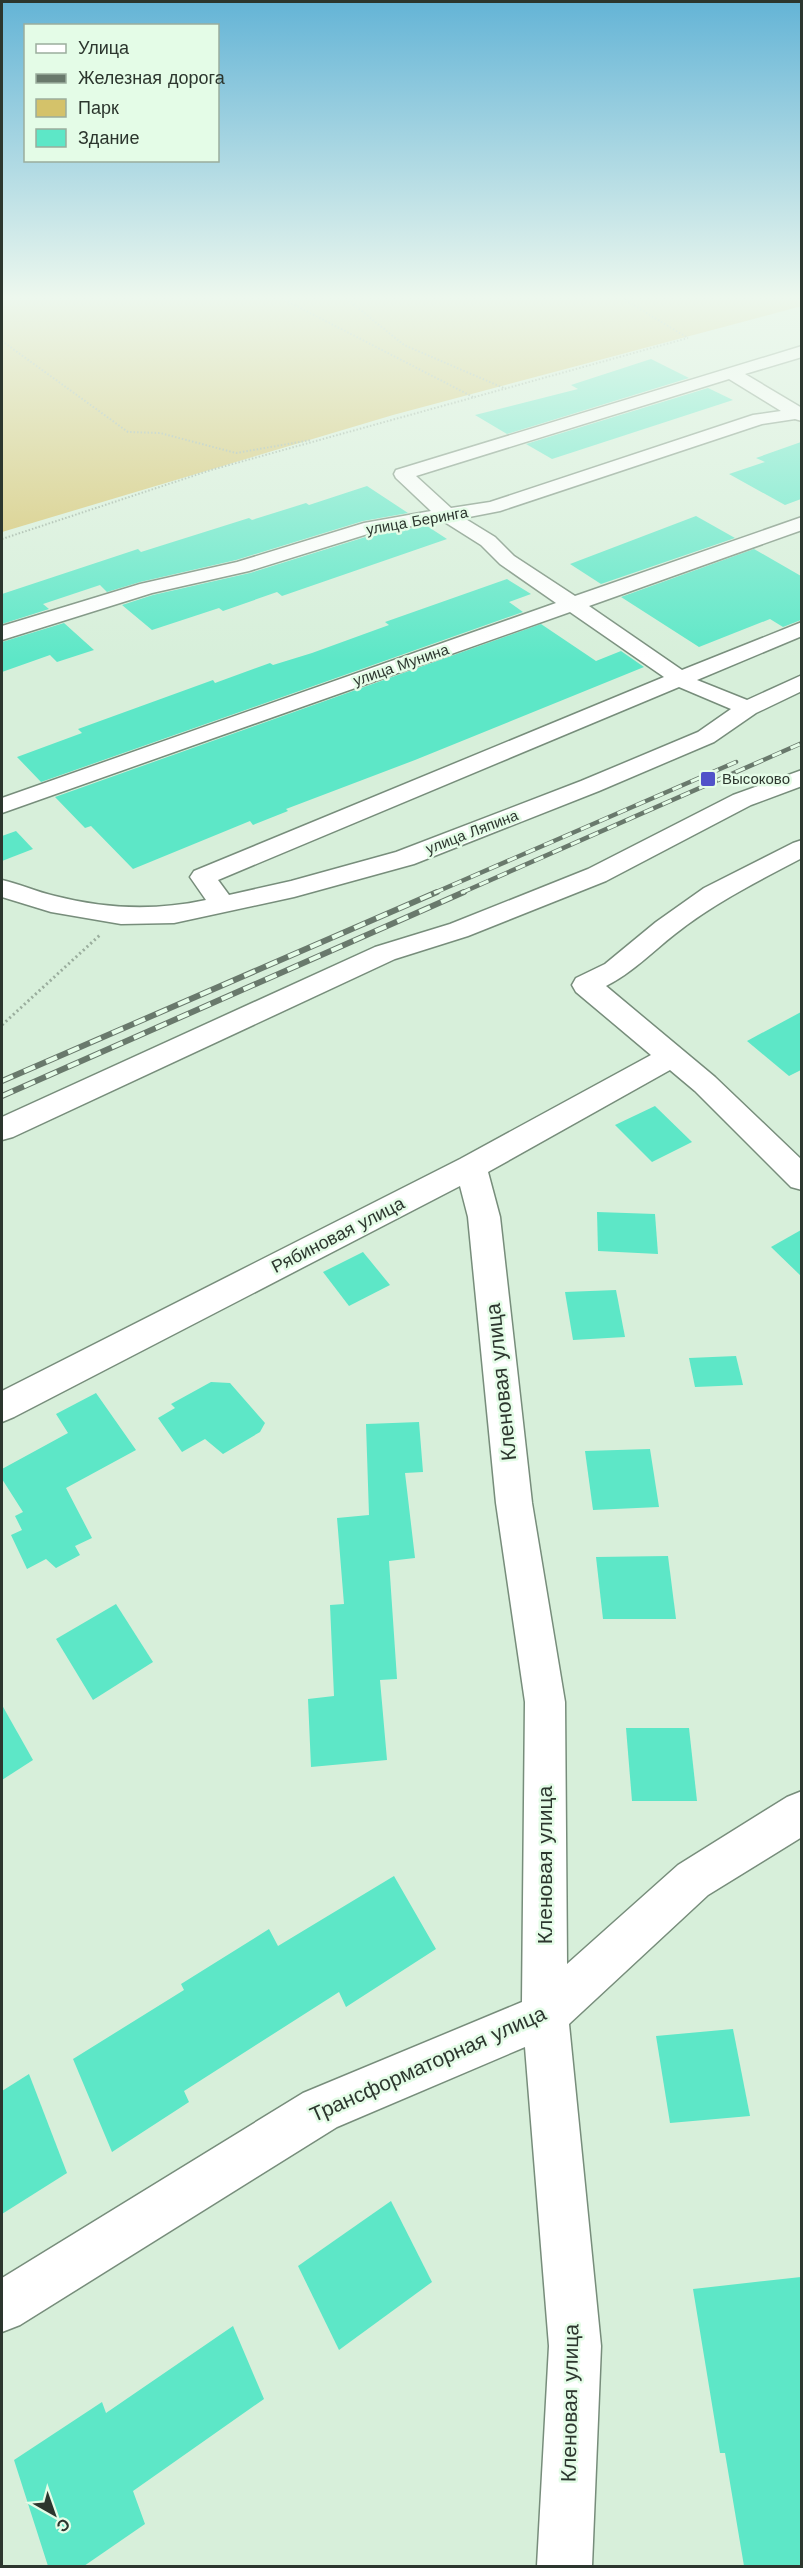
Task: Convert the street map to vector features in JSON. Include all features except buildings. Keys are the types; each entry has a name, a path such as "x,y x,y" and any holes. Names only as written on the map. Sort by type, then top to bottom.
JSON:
{"street":[{"path":"578,420 403,474 448,516 488,541 507,560 693,687 748,708"},
{"name":"улица Беринга","path":"2,633 147,588 242,567 371,527 493,507 756,420"},
{"name":"улица Мунина","path":"2,806 801,523"},
{"path":"223,905 203,877 801,628"},
{"name":"улица Ляпина","path":"2,888 51,904 121,916 174,915 294,889 405,858 590,786 706,737 748,708 801,682"},
{"path":"2,1129 385,952 459,930 597,875 742,801 801,777"},
{"path":"801,848 713,894 665,928 615,970 586,985 705,1084 801,1179"},
{"name":"Рябиновая улица","path":"2,1407 471,1167 672,1056"},
{"name":"Кленовая улица","path":"471,1167 484,1217 514,1503 546,1702 545,2015 574,2346 564,2566"},
{"name":"Трансформаторная улица","path":"2,2307 320,2110 545,2015 693,1880 801,1813"}],"path":[{"path":"111,420 128,432 159,434 236,453 335,436"},
{"path":"2,539 211,470 395,420"},
{"path":"2,1025 121,916"}],"green space":[{"path":"2,420 377,420 2,532"}],"railway":[{"path":"461,893 802,743"},
{"path":"434,893 736,762"},
{"path":"2,1081 437,892"},
{"path":"2,1096 464,892"}],"place":[{"name":"Высоково","path":"708,779"}]}
